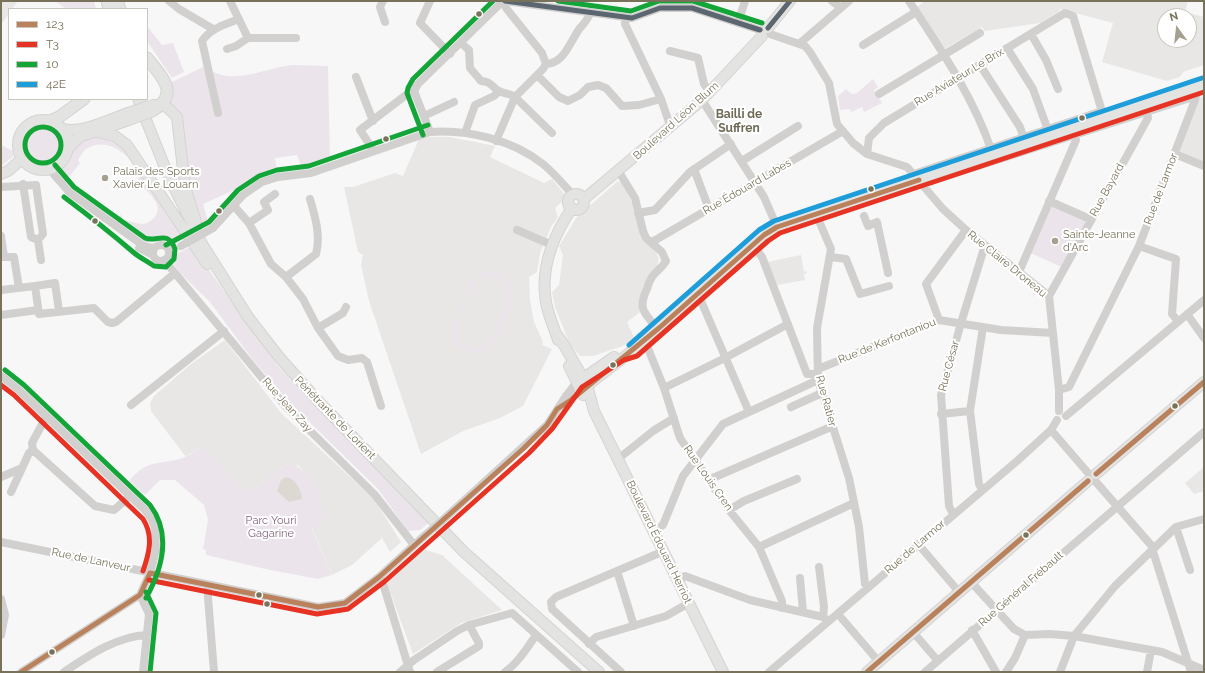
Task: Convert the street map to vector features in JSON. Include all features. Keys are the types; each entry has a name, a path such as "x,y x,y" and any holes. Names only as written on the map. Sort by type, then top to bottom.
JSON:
{"highway":[{"path":"68,148 80,136 129,116 144,105 161,105 166,94 166,84 148,59"},
{"path":"50,121 59,117 83,100"}],"main road":[{"name":"Boulevard Léon Blum","path":"584,199 619,172 702,100 765,32 790,1"},
{"path":"572,208 578,209 582,207 584,199 579,194 572,195 569,200 572,208 552,245 544,278 546,302 557,336 564,344 582,384 633,351 752,245 777,227 1049,133 1074,132 1103,115 1146,108 1199,89"},
{"name":"Pénétrante de Lorient","path":"144,105 168,175 184,210 202,244 248,317 300,381 464,552 599,672"},
{"path":"161,105 168,108 177,117 185,187 196,223 225,281"},
{"path":"61,128 67,139 68,148 66,156 61,163 50,170 41,170 32,168 22,159 19,152 18,143 23,130 33,122 50,121 67,131 78,130 129,116"},
{"path":"93,131 115,136 127,145 233,302 248,317"},
{"path":"1,174 8,171 22,159"},
{"path":"867,672 1204,382"},
{"name":"Boulevard Édouard Herriot","path":"582,384 723,672"}],"street":[{"path":"169,1 179,9 213,29"},
{"path":"230,1 248,38"},
{"path":"384,1 380,7 385,22"},
{"path":"430,1 420,23 450,54"},
{"path":"504,1 626,18 632,18 660,8 692,4 738,23 805,46 829,83 837,124 867,154"},
{"path":"374,151 360,130 406,95 414,91 418,84 504,1"},
{"path":"504,1 506,8 542,53 546,64"},
{"path":"738,23 745,1"},
{"path":"832,1 841,8"},
{"path":"799,44 849,1"},
{"path":"909,1 957,78 985,132 992,152"},
{"path":"496,141 515,97 538,75 546,64 552,63 562,56 572,43 579,29 589,17 590,12"},
{"path":"863,45 916,12"},
{"name":"Rue Aviateur Le Brix","path":"867,154 869,138 884,123 1065,13 1073,16 1103,115"},
{"path":"626,18 625,24 661,99 671,128"},
{"path":"218,113 202,41 207,33 213,29 239,19"},
{"path":"879,94 980,33"},
{"path":"1031,34 1046,60 1058,89"},
{"path":"227,49 236,46 248,38 296,38"},
{"path":"461,43 469,50 470,68 481,81 489,82 499,91 509,93 515,97 552,133"},
{"path":"1008,48 1033,89 1049,133 1103,115"},
{"path":"670,51 698,58 704,84 709,91"},
{"path":"980,65 1020,127 1024,141"},
{"path":"538,75 559,97 568,101 580,96 588,87 598,85 606,88 622,106 661,99"},
{"path":"356,77 373,121"},
{"name":"Rue de Larmor","path":"1059,390 1069,387 1139,246 1199,89"},
{"path":"414,91 430,132"},
{"path":"465,133 475,105 494,96 499,91"},
{"path":"702,100 755,182 766,201 777,227"},
{"path":"424,116 454,102"},
{"path":"918,179 1074,132 1146,108"},
{"name":"Rue Bayard","path":"1048,296 1148,118 1146,108"},
{"path":"742,161 798,126"},
{"path":"169,251 213,228 243,195 262,182 278,177 311,173 430,132 450,131 465,133 512,146 542,163 572,195"},
{"name":"Rue Édouard Labes","path":"652,242 843,131"},
{"path":"1019,272 1076,140 1074,132"},
{"path":"638,213 655,210 694,169 731,144"},
{"name":"Rue Claire Droneau","path":"867,154 908,167 942,209 1048,296 1059,390"},
{"path":"1175,154 1204,166"},
{"path":"694,169 709,209"},
{"path":"50,170 69,192 111,223 139,248 154,251"},
{"path":"619,172 635,198 643,231 662,252 666,261 662,268 652,277 642,298 641,305 643,311 658,329"},
{"path":"1,187 23,184 36,185 43,234 38,240 41,260"},
{"path":"23,184 31,237 38,240"},
{"path":"249,223 268,210 264,202 275,194"},
{"path":"286,277 316,254 318,236 316,216 310,199"},
{"path":"1049,201 1090,219"},
{"path":"234,206 249,223 271,264 286,277 303,299 318,328 338,356 348,360 362,358 367,362 381,406"},
{"name":"Rue Ratier","path":"816,214 831,249 831,257 817,328 818,374 860,527 865,584 868,587"},
{"path":"864,216 868,226 877,222 888,273"},
{"path":"516,230 552,245"},
{"path":"939,320 926,284 966,230"},
{"path":"1,236 2,257 14,258 19,288"},
{"path":"161,244 166,246 169,251 168,256 164,260 157,260 154,251 161,244"},
{"path":"752,245 762,257 807,374 818,374"},
{"name":"Rue César","path":"953,514 949,506 941,414 941,395 985,245"},
{"path":"1139,246 1176,259 1172,314 1178,321"},
{"path":"831,257 846,259 860,294 889,286"},
{"name":"Rue Jean Zay","path":"164,260 287,408 378,499 414,545"},
{"path":"1,315 94,308 108,322 114,323 175,273"},
{"path":"1,290 55,283 59,311"},
{"path":"35,286 39,312"},
{"path":"698,294 749,412"},
{"path":"1059,390 1063,414 1204,300"},
{"path":"318,328 343,313 346,307"},
{"path":"1186,314 1204,338"},
{"name":"Rue de Kerfontaniou","path":"654,531 663,526 683,476 694,459 723,424 749,412 818,374 939,320 1001,330 1053,333"},
{"path":"664,388 788,324"},
{"path":"982,490 979,484 970,411 983,327"},
{"path":"131,405 224,331"},
{"name":"Rue Louis Cren","path":"645,341 664,388 680,438 708,480 759,547 782,601 782,608"},
{"path":"1,376 130,496 149,515 155,526 156,550 150,573 140,595 20,672"},
{"path":"409,668 382,581 378,577 524,448 548,425 557,409 562,407 582,384"},
{"path":"791,407 822,393"},
{"path":"941,414 970,411"},
{"name":"Rue de Larmor","path":"769,672 826,619 838,614 1051,430 1057,420 1064,421 1063,414"},
{"path":"46,417 32,443 33,450 95,506 114,510 130,496"},
{"path":"618,460 653,431 674,418"},
{"path":"708,480 833,426"},
{"path":"1051,430 1153,549 1192,672"},
{"name":"Rue Général Frébault","path":"924,672 1204,432"},
{"path":"11,492 29,453 33,450"},
{"path":"1,477 22,468"},
{"path":"730,510 744,501 797,479"},
{"path":"759,547 854,503"},
{"path":"1062,671 1074,636 1115,586 1176,527 1204,519"},
{"path":"1176,527 1190,570"},
{"name":"Rue de Lanveur","path":"1,542 318,607 333,606 345,603 378,577"},
{"path":"918,544 959,592"},
{"path":"621,672 552,609 551,602 556,597 664,551"},
{"path":"678,580 686,576 750,600 804,612 826,619 819,567"},
{"path":"617,571 634,626"},
{"path":"800,578 804,612"},
{"path":"971,582 1014,629 1025,635 1050,634 1074,636 1151,650 1190,663 1204,670"},
{"path":"207,585 214,672"},
{"path":"140,595 149,614 144,672"},
{"path":"1,599 6,615 1,635"},
{"path":"589,644 596,637 666,616 689,603"},
{"path":"400,672 409,668 446,637 469,625 512,613 578,672"},
{"path":"838,614 879,662"},
{"path":"437,672 479,646 479,643 469,625"},
{"path":"972,630 996,672"},
{"path":"913,632 938,661"},
{"path":"64,672 82,660 115,642 147,635"},
{"path":"509,671 536,635"},
{"path":"1006,672 1015,658 1025,635"},
{"path":"1147,672 1151,650"}],"shaded area":[{"path":"1,1 18,1 13,8 8,8 8,15 2,23 1,37"},
{"path":"925,1 1188,1 1186,8 1157,8 1157,48 1197,48 1197,15 1204,17 1204,65 1183,72 1180,77 1167,81 1102,62 1113,23 1060,9 1058,12 1040,23 985,31 982,27 944,49 917,7"},
{"path":"1204,96 1204,162 1179,152 1200,97"},
{"path":"431,137 450,137 495,146 490,157 544,183 552,179 567,197 555,208 558,217 551,227 540,253 537,272 529,277 530,300 534,322 543,342 542,345 552,349 523,406 500,418 463,431 421,454 369,301 361,265 363,255 358,252 344,187 353,187 395,173 403,176 419,139"},
{"path":"618,181 622,183 629,196 659,259 657,267 645,284 639,302 640,312 627,322 635,340 620,347 593,356 580,356 570,345 555,307 552,292 559,285 563,255 559,246 577,217"},
{"path":"801,255 804,272 806,271 807,273 804,274 805,280 777,285 767,262"},
{"path":"225,340 281,413 374,499 401,542 390,552 382,538 352,565 332,575 312,528 317,497 322,493 299,466 287,464 253,489 243,490 210,452 198,448 186,457 151,411 150,403 154,396 191,364"},
{"path":"1204,467 1204,491 1194,494 1185,483"},
{"path":"286,477 293,480 298,485 302,499 289,502 277,491 281,480"},
{"path":"422,549 442,555 502,610 461,623 413,654 387,584 390,577"}],"green space":[{"path":"55,1 94,1 96,8 65,8"},
{"path":"148,27 162,45 173,43 184,72 172,78 148,42"},
{"path":"292,65 328,66 330,160 302,169 297,155 275,158 277,171 203,204 209,224 204,228 190,188 185,157 183,119 169,102 172,94 172,82 205,66 214,72 225,76 236,76"},
{"path":"873,79 878,87 874,90 882,103 864,112 862,107 851,112 850,109 840,110 838,96 846,89 852,94 857,93"},
{"path":"43,124 58,130 64,145 58,160 43,166 28,160 22,145 28,130"},
{"path":"97,134 113,137 125,146 185,238 171,245 162,238 147,243 116,222 120,215 122,216 122,219 139,224 145,224 155,217 158,208 155,200 143,187 140,190 138,186 138,172 135,165 117,149 110,146 95,145 86,149 78,160 80,163 65,182 60,173 74,142"},
{"path":"1,145 13,151 13,157 1,166"},
{"path":"1049,201 1090,219 1064,268 1028,252"},
{"path":"192,246 277,365 432,520 420,530 408,531 378,489 289,402 253,360 210,302 180,273 173,263 175,255"},
{"path":"487,272 497,273 508,280 513,289 513,303 493,345 484,351 474,352 459,347 454,339 452,327 471,283 481,274","holes":["489,276 505,281 509,293 506,308 491,341 481,347 476,348 467,346 460,339 456,329 464,304 472,290 482,279"]},
{"name":"Parc Youri Gagarine","path":"198,448 210,452 243,490 253,489 287,464 296,466 307,474 322,493 317,497 328,520 312,529 332,575 318,579 270,570 206,555 206,550 203,549 208,520 204,505 175,480 160,480 145,495 129,481 136,473 149,465 177,460 190,455"}],"transit line":[{"name":"10","path":"423,135 407,93 408,88 413,79 493,1"},
{"path":"505,1 632,18 660,8 692,8 760,30"},
{"name":"10","path":"558,1 631,11 659,1 693,1 762,23"},
{"path":"768,28 790,1"},
{"name":"42E","path":"629,345 759,230 774,221 1202,78"},
{"name":"T3","path":"149,580 317,614 348,609 384,582 529,453 552,429 582,387 624,360 637,356 768,241 780,233 1204,92"},
{"name":"10","path":"166,245 209,222 238,190 259,176 277,170 309,166 428,125"},
{"name":"10","path":"47,127 56,132 60,138 61,145 60,152 56,158 47,163 39,163 30,158 26,152 25,141 30,132 36,128 47,127"},
{"name":"10","path":"55,165 74,187 145,238 165,238 169,240 175,249 174,259 166,267 154,266 136,254 64,197"},
{"name":"123","path":"150,573 318,607 345,603 379,577 524,448 547,425 557,409 571,400 659,328 764,235 777,227 919,180"},
{"name":"10","path":"5,370 24,385 150,505 157,516 163,540 162,552 152,587 146,598"},
{"name":"123","path":"1096,474 1204,382"},
{"name":"T3","path":"1,385 14,395 143,519 149,538 149,552 143,571"},
{"name":"123","path":"867,672 1088,481"},
{"name":"123","path":"21,672 140,595 150,573"},
{"name":"10","path":"146,592 156,613 150,672"}],"place":[{"name":"Palais des Sports Xavier Le Louarn","path":"105,178"},
{"name":"Sainte-Jeanne d'Arc","path":"1055,241"}],"district":[{"name":"Bailli de Suffren","path":"739,121"}]}
